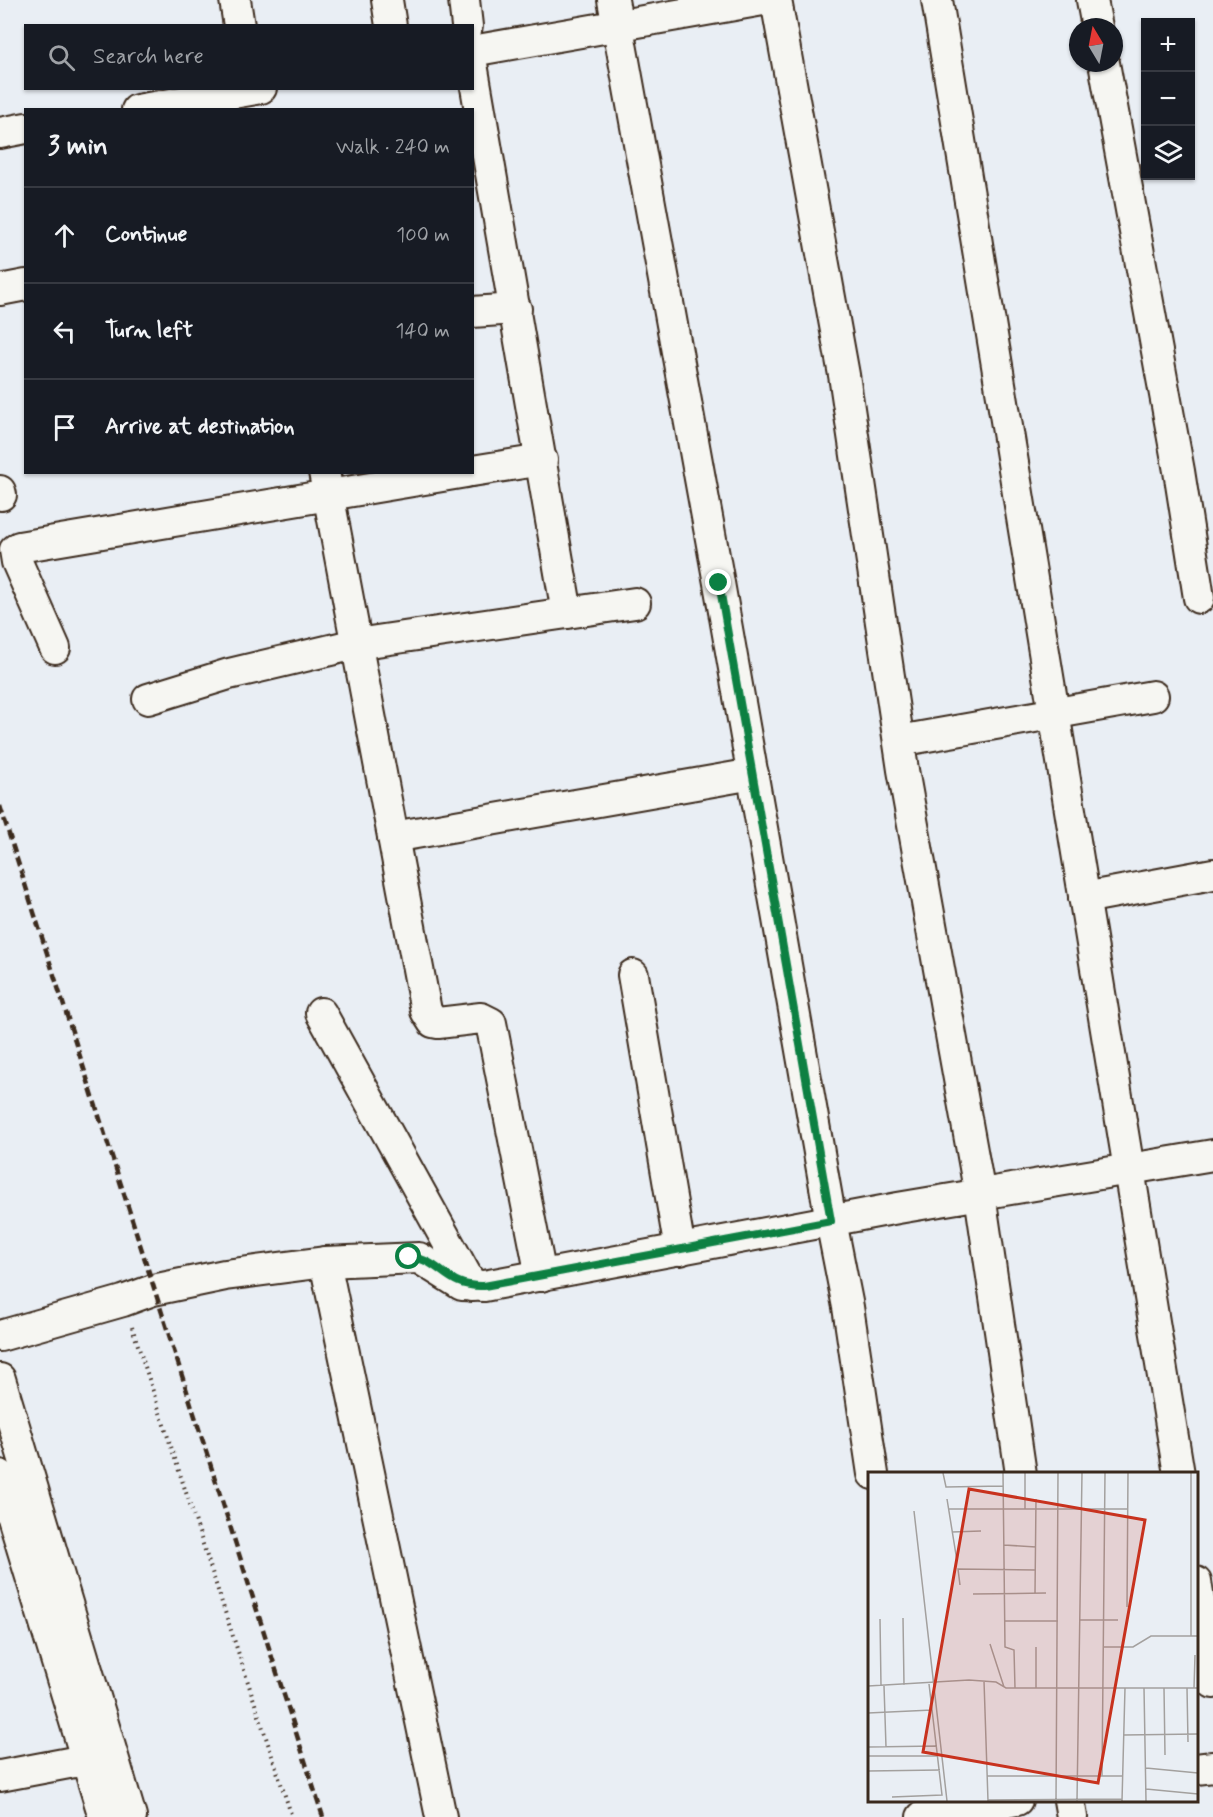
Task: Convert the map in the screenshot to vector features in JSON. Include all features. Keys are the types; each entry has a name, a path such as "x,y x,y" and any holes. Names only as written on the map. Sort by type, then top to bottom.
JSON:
{"street":[{"path":"235,0 239,24"},
{"path":"387,0 392,24"},
{"path":"464,0 467,24"},
{"path":"474,50 615,13 763,0"},
{"path":"776,0 844,375 899,741 980,1195 1021,1472"},
{"path":"937,0 1179,1472"},
{"path":"1092,0 1095,18"},
{"path":"615,13 848,1307 873,1472"},
{"path":"1106,72 1179,471 1199,598"},
{"path":"474,75 567,613"},
{"path":"152,108 254,94"},
{"path":"0,133 24,128"},
{"path":"0,290 24,285"},
{"path":"474,312 516,309"},
{"path":"474,471 542,460"},
{"path":"55,648 17,562 17,548 326,483 441,474"},
{"path":"326,483 429,1017 438,1023 481,1018 491,1023 541,1276"},
{"path":"148,699 230,674 356,644 635,603"},
{"path":"899,741 1153,696"},
{"path":"393,837 753,774"},
{"path":"1084,898 1213,874"},
{"path":"633,975 680,1250"},
{"path":"321,1013 472,1286"},
{"path":"0,1336 123,1301 153,1290 225,1275 326,1262 419,1258 427,1260 451,1280 472,1286 541,1276 831,1221 1213,1155"},
{"path":"326,1262 441,1817"},
{"path":"0,1379 99,1758 104,1817"},
{"path":"0,1475 7,1520 99,1758 131,1817"},
{"path":"1198,1588 1213,1683"},
{"path":"0,1776 99,1758"},
{"path":"1198,1769 1213,1767"},
{"path":"920,1802 922,1817 1006,1802"},
{"path":"1070,1802 1072,1817"}],"path":[{"path":"123,1301 292,1817"}],"railway":[{"path":"0,806 323,1817"}],"route":[{"path":"409,1257 427,1260 443,1275 462,1285 484,1286 831,1221 719,583"}]}
